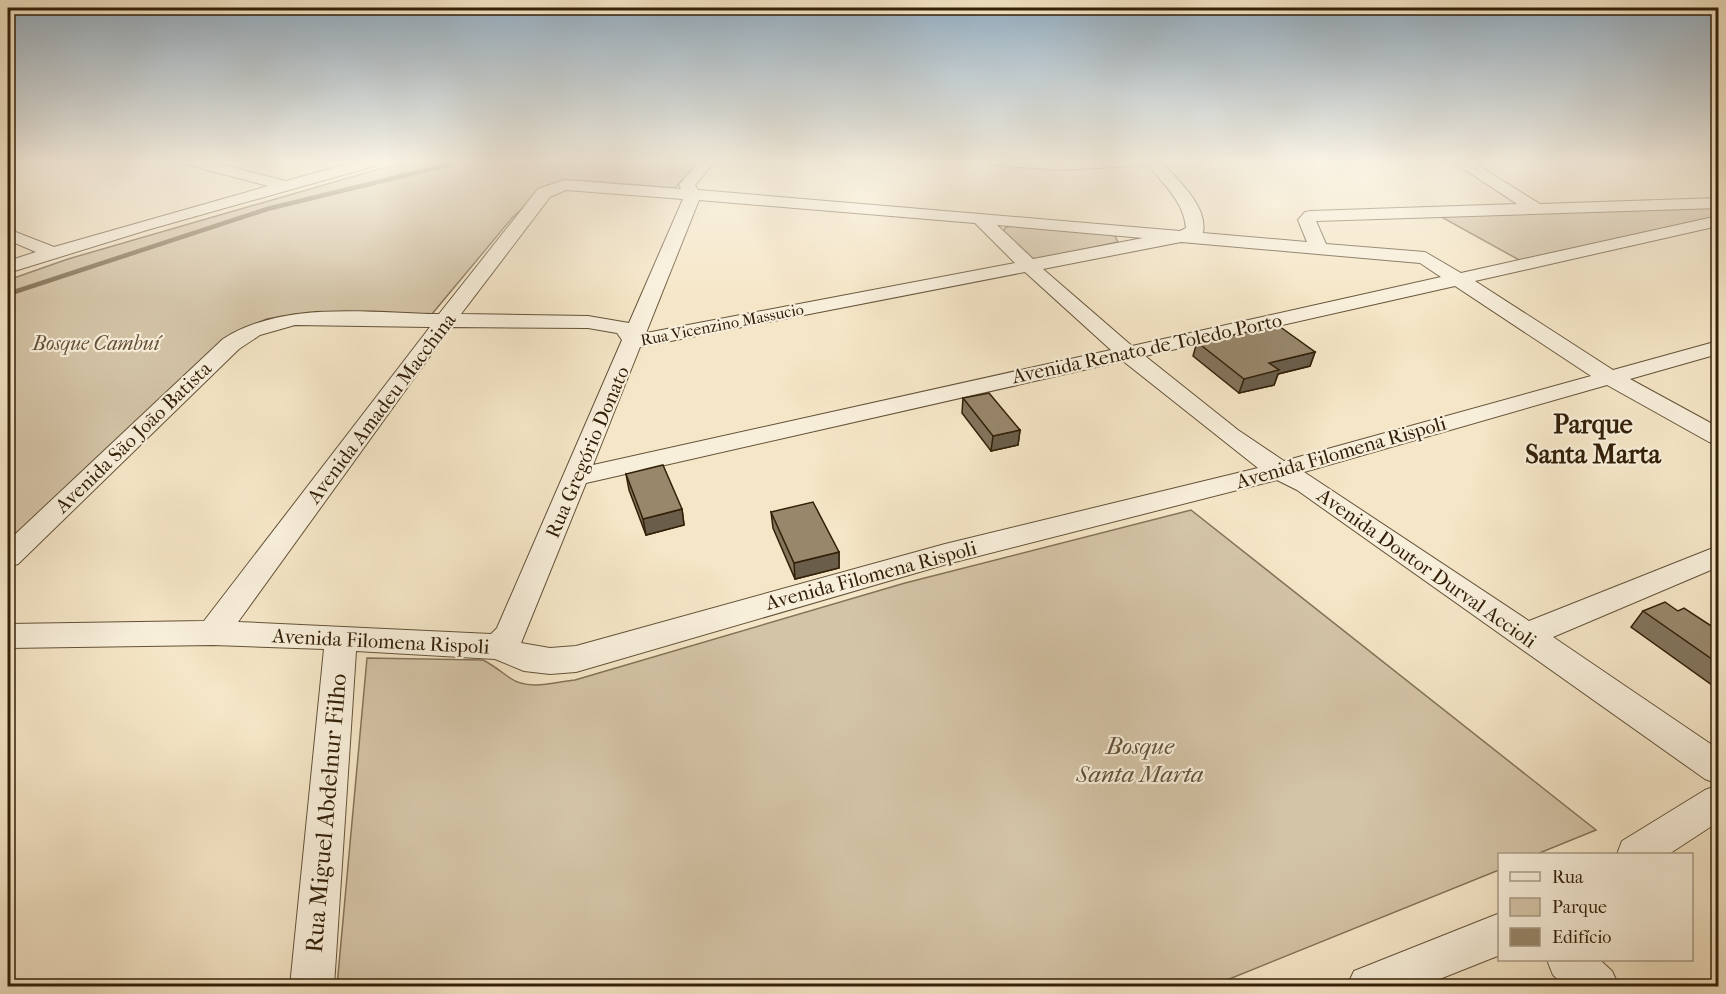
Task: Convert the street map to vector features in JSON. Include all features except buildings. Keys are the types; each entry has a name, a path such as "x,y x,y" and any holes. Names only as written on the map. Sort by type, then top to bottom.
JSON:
{"street":[{"path":"8,267 51,252 210,206"},
{"name":"Avenida Amadeu Macchina","path":"213,633 445,321 534,206"},
{"name":"Rua Gregório Donato","path":"498,647 510,634 634,342 688,206"},
{"path":"841,206 1425,258 1609,376 1719,437"},
{"path":"1182,236 1194,231 1195,220 1190,206"},
{"path":"1319,248 1307,220 1311,216 1594,206"},
{"name":"Avenida Doutor Durval Accioli","path":"980,218 1026,264 1125,352 1263,462 1306,484 1719,768"},
{"name":"Avenida Renato de Toledo Porto","path":"575,477 1125,352 1461,280 1719,221"},
{"path":"8,234 51,252"},
{"name":"Rua Vicenzino Massucio","path":"264,326 295,320 602,323 624,328 634,342 1026,264 1182,236"},
{"name":"Avenida São João Batista","path":"8,557 231,344 244,334 264,326"},
{"name":"Avenida Filomena Rispoli","path":"8,636 213,633 444,642 498,647 524,658 550,661 576,658 945,554 1279,471 1609,376 1719,347"},
{"path":"1524,636 1719,556"},
{"name":"Rua Miguel Abdelnur Filho","path":"312,987 341,639"},
{"path":"1639,853 1719,802"},
{"path":"1369,987 1498,935"},
{"path":"1569,961 1597,987"}],"green space":[{"name":"Bosque Cambuí","path":"250,206 525,206 512,218 432,314 285,316 267,319 231,334 132,430 8,543 8,280 68,259"},
{"path":"1718,206 1718,217 1521,261 1434,213"},
{"path":"1013,225 1106,233 1115,236 1118,242 1033,260 1003,233 1005,228"},
{"name":"Bosque Santa Marta","path":"1191,510 1596,830 1539,853 1498,853 1498,870 1212,986 337,986 367,658 483,660 517,682 542,685 575,680 905,583"}],"waterway":[{"path":"8,294 278,206"}],"district":[{"name":"Parque Santa Marta","path":"1593,439"}]}
